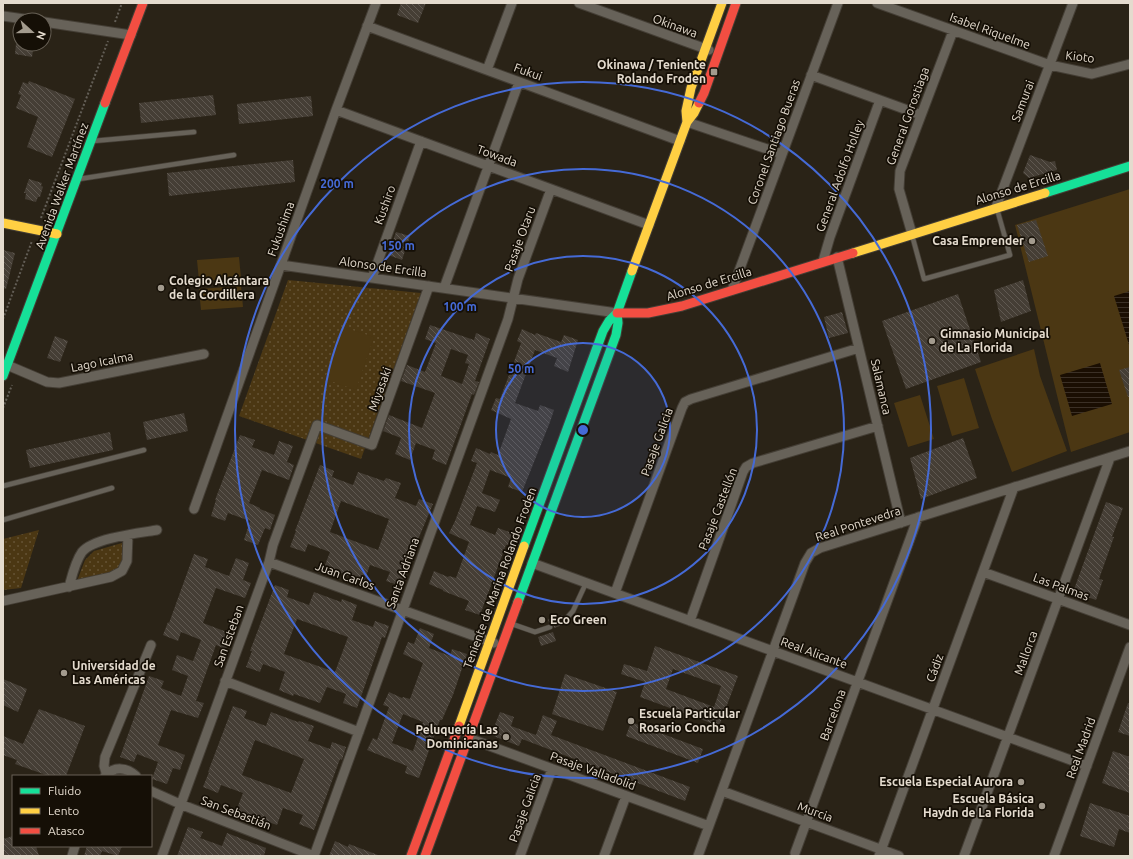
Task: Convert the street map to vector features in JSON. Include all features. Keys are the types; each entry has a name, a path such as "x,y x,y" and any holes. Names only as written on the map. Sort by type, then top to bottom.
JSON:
{"street":[{"name":"Avenida Walker Martínez","path":"5,370 143,3"},
{"name":"Fukushima","path":"194,508 336,110 376,3"},
{"path":"487,70 512,3"},
{"name":"Okinawa","path":"579,3 718,53"},
{"name":"Teniente de Marina Rolando Froden","path":"687,122 686,110 688,100 722,3"},
{"name":"Teniente de Marina Rolando Froden","path":"411,856 603,331 609,321 617,313 687,122 699,104 704,93 736,3"},
{"name":"Coronel Santiago Bueras","path":"732,290 838,3"},
{"name":"Isabel Riquelme","path":"877,3 1050,65"},
{"name":"Samurai","path":"996,207 1073,3"},
{"path":"52,23 131,35"},
{"name":"Fukui","path":"367,26 680,141"},
{"name":"General Gorostiaga","path":"912,234 900,195 900,171 953,31"},
{"name":"Kioto","path":"1050,65 1092,74 1130,64"},
{"path":"811,75 921,115"},
{"path":"444,288 518,82"},
{"name":"General Adolfo Holley","path":"823,261 830,237 880,100"},
{"name":"Towada","path":"336,110 649,225"},
{"path":"687,122 782,154"},
{"name":"Kushiro","path":"372,278 421,141"},
{"name":"Alonso de Ercilla","path":"281,265 617,313 660,312 1130,166"},
{"name":"Pasaje Otaru","path":"514,298 518,279 551,189"},
{"path":"3,223 57,234"},
{"name":"Salamanca","path":"837,257 901,523"},
{"name":"Miyasaki","path":"317,425 372,445 430,286"},
{"name":"Santa Adriana","path":"314,856 508,319 514,298"},
{"name":"Teniente de Marina Rolando Froden","path":"425,856 616,335 618,323 617,313"},
{"name":"Pasaje Galicia","path":"615,593 685,402 859,348"},
{"name":"Lago Icalma","path":"5,370 47,382 59,383 204,354"},
{"name":"San Esteban","path":"162,856 225,681 270,562 273,545 317,425"},
{"name":"Pasaje Castellón","path":"690,621 746,467 753,463 878,426"},
{"name":"Real Pontevedra","path":"698,856 805,563 811,553 820,548 1130,451"},
{"name":"Mallorca","path":"964,856 1110,458"},
{"name":"Cádiz","path":"881,853 1014,487"},
{"name":"Barcelona","path":"795,853 918,517"},
{"path":"69,587 82,552 93,544 128,535 157,530"},
{"path":"3,601 111,577 122,571 127,561 128,535"},
{"name":"Juan Carlos","path":"270,562 502,646"},
{"name":"Real Alicante","path":"532,563 1087,766"},
{"name":"Las Palmas","path":"983,572 1130,625"},
{"path":"135,775 132,772 120,768 113,769 106,775 104,766 105,757 151,645"},
{"name":"Real Madrid","path":"1054,856 1130,647"},
{"path":"225,681 359,732"},
{"name":"Pasaje Valladolid","path":"468,738 709,826"},
{"name":"Pasaje Galicia","path":"520,856 552,769"},
{"name":"San Sebastián","path":"152,791 180,804 314,856"},
{"name":"Murcia","path":"722,791 806,822 881,853 899,856"},
{"path":"604,856 626,796"}],"lane":[{"path":"91,142 194,132"},
{"path":"77,179 234,155"},
{"path":"912,234 924,279 1010,255 996,207"},
{"path":"3,486 144,450"},
{"path":"3,520 112,488"},
{"path":"565,620 573,611 586,583"},
{"path":"510,624 535,632 550,627"}],"path":[{"path":"3,319 122,3"}],"shaded area":[{"path":"1130,189 1130,432 1071,452 1015,225"},
{"path":"239,257 241,278 199,281 197,260"},
{"path":"288,280 421,293 361,459 239,416"},
{"path":"241,286 243,307 201,310 199,289"},
{"path":"1130,291 1130,348 1114,296"},
{"path":"343,327 374,337 356,390 325,379"},
{"path":"1034,349 1040,376 1067,451 1012,472 975,369"},
{"path":"1100,363 1112,404 1072,416 1060,375"},
{"path":"964,378 979,428 952,436 937,386"},
{"path":"920,395 934,439 908,447 894,403"},
{"path":"39,530 21,588 3,590 3,539"},
{"path":"122,543 122,562 115,571 77,581 85,560 94,551"}],"building":[{"path":"401,3 426,3 418,23 397,15"},
{"path":"15,52 33,52 32,57 15,54"},
{"path":"29,81 75,99 52,157 27,147 38,117 16,108 21,95 18,94 23,82 28,84"},
{"path":"213,95 216,115 141,123 139,103"},
{"path":"311,96 313,116 239,124 237,104"},
{"path":"1030,155 1050,162 1055,161 1057,170 1029,178 1023,173"},
{"path":"293,160 295,182 169,196 167,173"},
{"path":"29,179 42,183 41,186 43,187 40,197 38,197 36,202 25,199 26,193 24,193"},
{"name":"Casa Emprender","path":"1036,220 1048,256 1029,262 1017,225"},
{"path":"396,232 410,236 402,260 388,255"},
{"path":"3,250 15,253 6,289 3,288"},
{"path":"1023,280 1031,311 1001,322 994,290"},
{"name":"Gimnasio Municipal de La Florida","path":"958,294 981,362 906,389 882,321"},
{"path":"842,312 848,333 829,338 824,317"},
{"path":"430,325 474,340 476,333 490,339 475,381 479,382 474,395 472,394 446,465 432,459 435,450 416,443 410,460 395,454 401,438 383,431 389,415 422,428 435,393 401,381 407,365 425,372 436,343 425,339","holes":["451,349 468,355 465,363 469,364 462,384 441,376"]},
{"path":"522,329 535,335 536,333 561,342 564,335 578,340 568,372 554,366 557,358 535,350 515,403 538,411 540,405 554,410 550,422 522,492 508,487 511,478 490,470 482,493 500,500 495,512 477,506 470,525 495,535 498,528 512,533 508,545 506,545 480,615 465,610 469,601 429,584 434,571 448,577 456,578 469,542 449,533 477,463 471,461 476,448 490,454 491,452 498,455 511,419 491,410 496,398 500,399 521,343 517,341"},
{"path":"55,336 68,341 60,362 47,358"},
{"path":"1130,367 1130,397 1128,397 1119,370"},
{"path":"184,413 188,431 147,440 143,422"},
{"path":"110,432 113,450 30,468 26,450"},
{"path":"240,435 255,440 252,447 274,455 279,441 293,446 287,462 294,465 289,480 262,470 249,503 275,515 270,530 265,528 258,545 244,540 250,521 228,513 225,521 211,516 215,500"},
{"path":"963,438 977,478 921,499 910,458"},
{"path":"320,465 334,471 332,477 353,485 358,472 384,481 386,478 401,483 395,498 416,506 419,499 433,504 401,586 386,581 390,572 370,565 364,582 339,572 338,576 323,570 330,552 308,544 305,552 290,547","holes":["341,501 389,519 378,550 330,532"]},
{"path":"1106,502 1123,508 1099,579 1103,580 1096,600 1073,592"},
{"path":"194,554 208,559 205,567 229,576 236,558 249,563 243,580 251,583 245,598 216,588 203,623 232,634 226,649 216,645 196,701 204,703 198,718 171,710 158,745 185,755 180,770 173,768 167,784 152,779 158,762 137,754 134,762 120,757 149,676 164,681 161,688 181,696 188,676 172,670 177,655 193,661 201,640 181,632 178,641 163,635 168,622 169,623"},
{"path":"275,585 289,590 287,597 309,605 314,592 341,602 342,599 357,605 352,620 373,627 375,621 389,626 385,638 382,637 357,708 343,703 346,694 327,687 320,703 294,694 293,696 279,690 285,672 263,664 260,672 246,667 252,651 250,651","holes":["297,619 348,637 335,672 284,654"]},
{"path":"563,615 561,621 566,624 554,628 553,624 549,623 548,619"},
{"path":"420,628 434,634 429,648 450,656 452,649 467,654 453,695 442,720 440,720 419,778 405,773 407,766 367,750 373,738 377,740 389,707 383,705 389,692 402,698 410,699 423,663 403,654 408,642 414,644","holes":["403,714 423,722 413,751 392,743"]},
{"path":"553,632 556,641 541,646 538,637"},
{"path":"655,646 738,676 719,726 640,697 645,682 621,674 624,664 647,671","holes":["673,669 721,686 714,707 666,689"]},
{"path":"565,674 617,692 603,731 552,714"},
{"path":"3,679 27,689 18,712 3,705"},
{"path":"1128,703 1130,703 1130,736 1118,732"},
{"path":"233,706 247,711 244,718 266,726 271,712 314,726 308,741 330,749 332,742 346,747 342,760 340,759 314,830 299,824 303,815 283,808 277,825 236,811 243,793 221,785 218,793 203,787","holes":["255,740 304,759 291,793 242,775"]},
{"path":"39,709 85,726 66,775 46,775 15,764 17,760 3,755 3,736 23,744"},
{"path":"500,712 514,717 511,726 536,735 543,715 557,721 551,735 690,787 685,801 522,739 519,746 491,735"},
{"path":"631,722 703,749 698,763 626,736"},
{"path":"1113,751 1130,757 1130,793 1102,783"},
{"path":"1090,803 1130,816 1130,833 1119,829 1114,847 1080,836"},
{"path":"188,827 203,832 200,838 222,846 227,833 266,848 264,856 177,856"},
{"path":"12,836 12,847 36,847 39,856 3,856 3,839"},
{"path":"335,841 348,847 349,844 378,856 329,856"},
{"path":"87,847 122,847 118,856 102,851 100,856 84,856"}],"traffic: fast":[{"path":"3,376 105,103"},
{"path":"1045,193 1130,166"},
{"path":"518,602 616,335 618,323 617,313 632,271"},
{"path":"524,546 603,331 609,321 617,313"}],"traffic: slow":[{"path":"687,122 686,111 691,88 722,3"},
{"path":"632,271 687,122 699,103"},
{"path":"853,253 1045,193"},
{"path":"3,223 57,234"},
{"path":"459,726 524,546"}],"traffic: jam":[{"path":"105,103 143,3"},
{"path":"699,103 704,93 736,3"},
{"path":"617,313 648,313 682,306 853,253"},
{"path":"425,856 518,602"},
{"path":"411,856 459,726"}],"place":[{"name":"Okinawa / Teniente Rolando Froden","path":"714,72"},
{"name":"Casa Emprender","path":"1032,241"},
{"name":"Colegio Alcántara de la Cordillera","path":"161,288"},
{"name":"Gimnasio Municipal de La Florida","path":"932,341"},
{"name":"Eco Green","path":"542,620"},
{"name":"Universidad de Las Américas","path":"64,673"},
{"name":"Escuela Particular Rosario Concha","path":"631,721"},
{"name":"Peluquería Las Dominicanas","path":"506,737"},
{"name":"Escuela Especial Aurora","path":"1021,782"},
{"name":"Escuela Básica Haydn de La Florida","path":"1042,806"}]}
